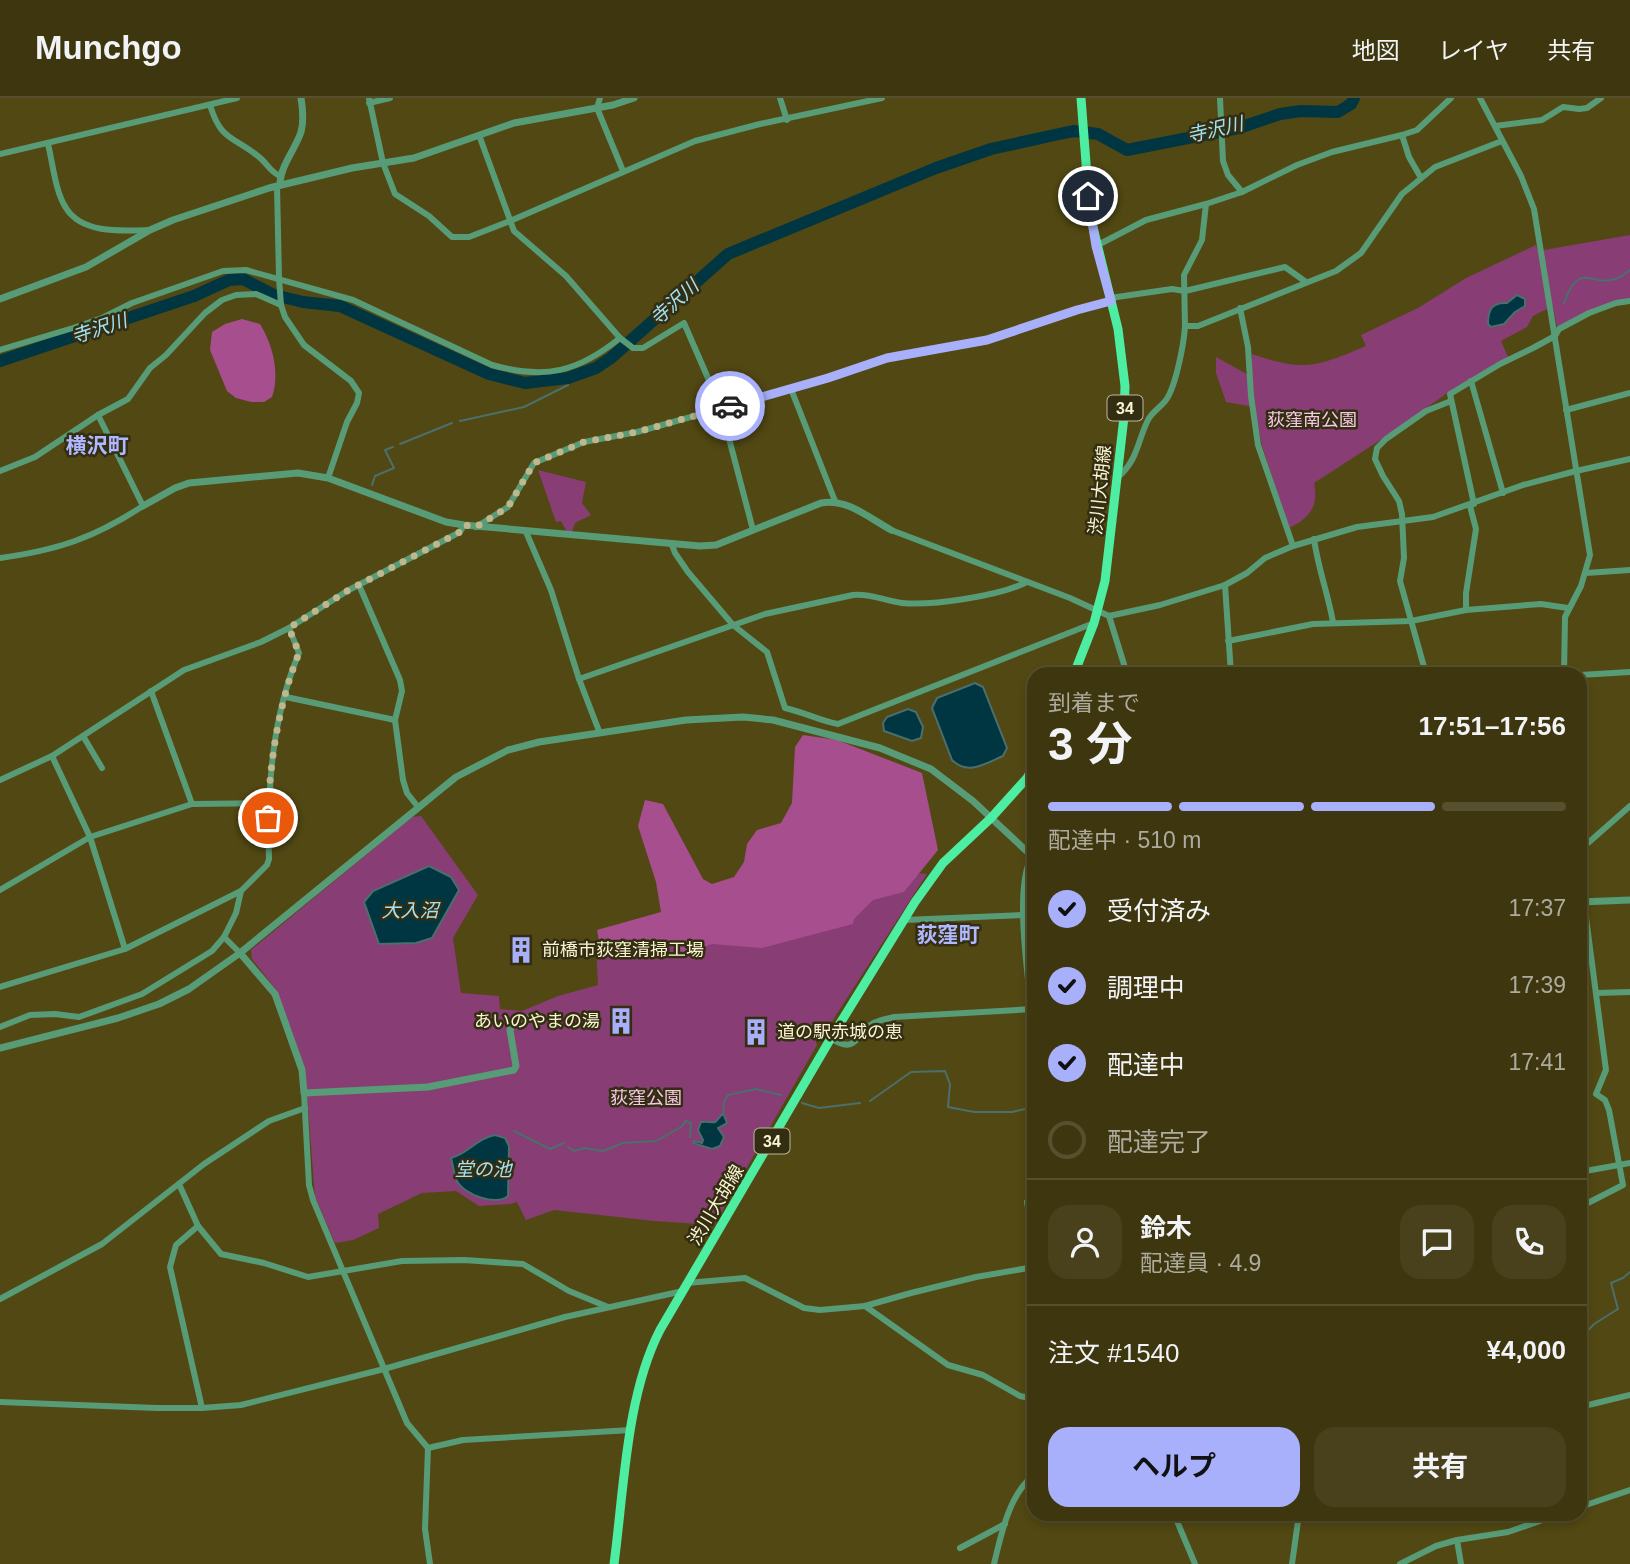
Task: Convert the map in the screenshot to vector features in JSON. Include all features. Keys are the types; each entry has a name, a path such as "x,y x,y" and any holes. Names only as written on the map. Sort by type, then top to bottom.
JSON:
{"main road":[{"name":"渋川大胡線","path":"1077,667 1098,610 1108,560 1125,386 1121,345 1090,215 1081,98"},
{"name":"渋川大胡線","path":"614,1564 636,1399 647,1359 660,1329 831,1038 904,920 943,863 1027,783"}],"street":[{"path":"0,154 237,98"},
{"path":"301,98 301,133 279,182 281,303 285,317 304,345 351,382 359,393 358,403 347,422 328,478"},
{"path":"390,98 369,101 383,163 395,194 429,216 452,237 469,237 510,221 695,141 880,98"},
{"path":"600,98 597,108 623,171"},
{"path":"0,299 86,267 150,230 279,182 423,155 514,123 597,108 634,98"},
{"path":"780,98 788,120"},
{"path":"1220,98 1223,162 1228,176 1242,192"},
{"path":"1096,246 1146,220 1242,192 1308,160 1417,130 1451,98"},
{"path":"1480,98 1521,176 1534,209 1590,555 1586,573 1568,608 1564,629 1564,667"},
{"path":"1495,126 1542,120 1563,107 1579,110 1601,98"},
{"path":"210,105 218,127 259,156 279,182"},
{"path":"479,135 510,221 519,237 561,271 622,339 632,348 643,348 684,323 721,408 753,530"},
{"path":"1402,135 1409,157 1421,178"},
{"path":"1185,326 1198,326 1336,271 1361,253 1402,194 1435,167 1502,141"},
{"path":"48,144 64,206 72,215 92,226 108,230 150,230"},
{"path":"1118,477 1137,453 1149,419 1168,398 1184,344 1184,275 1202,240 1206,204"},
{"path":"476,527 508,507 534,463 584,442 637,432 791,389 887,358 987,340 1110,299 1172,289 1185,291 1286,267 1306,282"},
{"path":"0,351 83,325 132,303 223,271 246,271 353,300 492,365 509,370 535,373 568,368 601,353 622,339"},
{"path":"0,471 34,457 98,415 128,399 150,368 166,355 205,313 222,300 236,295 256,294 281,303"},
{"path":"1466,610 1476,529 1450,394 1555,336 1559,329 1589,313 1630,301"},
{"path":"1240,308 1248,347 1258,445 1293,546"},
{"path":"1471,381 1503,493"},
{"path":"791,389 835,501"},
{"path":"1566,410 1630,393"},
{"path":"1424,667 1400,581 1405,558 1399,501 1375,459 1377,448 1426,411 1451,401"},
{"path":"98,415 143,506"},
{"path":"0,558 46,551 70,544 110,527 175,488 189,483 298,473 328,478 446,522 672,545 710,546 821,503 835,501 891,530 1109,616 1160,605 1225,585 1247,573 1265,558 1314,539 1357,527 1433,517 1576,471 1630,459"},
{"path":"0,780 52,756 196,664 261,642 289,628 359,585 460,532 464,525"},
{"path":"526,532 551,590 599,732"},
{"path":"1314,539 1318,566 1333,622"},
{"path":"672,545 688,572 733,625 766,652 785,708 805,712 827,722 838,724 1094,623"},
{"path":"1586,573 1630,570"},
{"path":"579,679 765,614 853,595 903,603 925,602 971,598 1025,583"},
{"path":"359,585 400,680 402,691 395,720 402,780 407,793 418,807"},
{"path":"1225,585 1231,667"},
{"path":"1228,641 1294,626 1333,622 1411,621 1466,610 1541,604 1568,608"},
{"path":"1109,616 1125,667"},
{"path":"0,987 125,949 241,891 267,866 271,765 290,674 299,653 289,628"},
{"path":"1587,675 1630,672"},
{"path":"151,691 192,804"},
{"path":"286,697 395,720"},
{"path":"0,1048 118,1018 159,1004 188,989 240,953 456,777 508,750 599,732 687,720 743,717 773,720 880,748 932,769 959,789 1027,851"},
{"path":"824,733 827,722"},
{"path":"83,736 102,768"},
{"path":"52,756 90,837 125,949"},
{"path":"0,890 90,837 192,804 268,803"},
{"path":"1587,843 1630,806"},
{"path":"1027,869 1023,915 1027,957"},
{"path":"0,1027 30,1015 79,1017 142,994 212,951 224,937 236,913 241,891"},
{"path":"1587,902 1630,900"},
{"path":"904,920 1023,915"},
{"path":"1587,928 1606,1070 1596,1094 1605,1100 1609,1110 1623,1185 1587,1203"},
{"path":"224,937 275,994 302,1070 309,1185 313,1200 407,1423 428,1448 425,1529 430,1564"},
{"path":"1597,993 1630,992"},
{"path":"831,1038 842,1045 851,1044 874,1022 894,1017 1027,1009"},
{"path":"304,1093 428,1087 514,1070 516,1066 510,1030 513,1023 536,1015"},
{"path":"0,1298 102,1244 179,1184 269,1121 305,1108"},
{"path":"1587,1171 1630,1163"},
{"path":"179,1184 198,1226 221,1254 264,1263 307,1277 402,1261 464,1260 523,1265 569,1291 608,1307"},
{"path":"198,1226 176,1245 170,1267 202,1408"},
{"path":"0,1402 202,1408 241,1405 685,1287 745,1278 804,1308 865,1306 950,1283 1027,1268"},
{"path":"865,1306 948,1365 983,1375 1027,1398"},
{"path":"1587,1405 1630,1395"},
{"path":"428,1448 463,1440 631,1430"},
{"path":"994,1564 1005,1524 1027,1480"},
{"path":"1587,1505 1630,1490"},
{"path":"1177,1521 1195,1564"},
{"path":"1292,1564 1298,1521"},
{"path":"1400,1564 1436,1546 1508,1532 1540,1521"},
{"path":"960,1548 1005,1524"},
{"path":"1457,1540 1461,1564"}],"green space":[{"name":"荻窪南公園","path":"1630,235 1630,299 1557,328 1553,306 1533,316 1527,327 1501,341 1508,357 1446,394 1314,483 1314,505 1302,520 1289,528 1262,446 1254,407 1226,402 1216,373 1216,357 1252,377 1252,354 1298,365 1322,363 1366,346 1361,335 1418,308 1466,278 1536,245 1538,251"},
{"path":"538,470 586,482 582,503 591,515 575,523 572,532 567,532 561,521 556,522"},
{"name":"荻窪公園","path":"421,816 478,895 453,938 461,993 499,996 500,1009 522,1011 558,996 598,985 596,948 680,934 914,873 927,874 831,1023 823,1026 815,1038 817,1045 714,1225 554,1210 526,1220 517,1202 479,1206 456,1191 422,1193 378,1214 379,1228 353,1240 335,1243 315,1197 305,1070 277,991 252,959 251,950 412,817"}],"shaded area":[{"path":"242,319 260,324 272,350 274,388 272,397 264,402 236,398 227,391 210,350 212,332 225,324"},
{"path":"803,735 837,740 922,773 938,850 904,892 873,900 854,919 853,924 762,948 712,944 686,953 651,939 621,953 601,952 597,930 661,912 656,882 638,826 645,800 663,804 703,879 712,884 734,877 744,862 747,844 757,830 781,823 792,803 795,747"}],"water":[{"path":"1517,295 1525,299 1525,306 1504,324 1491,327 1488,324 1492,308 1497,304 1507,303"},
{"path":"975,683 983,687 1007,748 1003,756 971,768 958,765 952,760 932,708 937,698"},
{"path":"908,709 916,712 923,727 921,738 912,741 884,731 883,723 887,717"},
{"name":"大入沼","path":"429,866 451,877 459,890 432,938 416,943 379,944 364,902 373,891"},
{"path":"723,1113 727,1123 718,1128 724,1137 720,1146 712,1149 693,1143 702,1143 698,1130 701,1122 715,1122"},
{"name":"堂の池","path":"495,1135 505,1138 509,1146 508,1196 496,1200 481,1198 466,1191 457,1181 451,1158"}],"waterway":[{"name":"寺沢川","path":"0,361 194,296 229,280 243,279 274,295 303,302 340,306 489,374 525,383 568,378 596,368 611,358 728,254 936,168 991,149 1074,131 1098,134 1127,150 1239,128 1280,114 1301,111 1338,112 1351,104 1354,98"},
{"name":"寺沢川","path":"895,184 896,188 943,169"},
{"path":"1564,303 1570,289 1582,278 1610,280 1630,270"},
{"path":"460,421 524,407 568,385 568,378"},
{"path":"400,444 452,423"},
{"path":"372,485 375,476 394,468 385,450 393,447"},
{"path":"870,1101 911,1072 945,1071 950,1084 948,1107 974,1112 1012,1112 1027,1109"},
{"path":"723,1115 724,1102 728,1095 756,1089 781,1095"},
{"path":"802,1103 819,1108 860,1103"},
{"path":"568,1147 574,1151 585,1148 603,1151 623,1143 656,1141 681,1127 686,1121 691,1123 690,1137"},
{"path":"514,1131 550,1149 564,1143"},
{"path":"1587,1332 1618,1309 1611,1283 1630,1272"}],"way so far":[{"path":"268,818 271,765 290,674 299,653 289,628 347,591 460,532 464,525 476,527 508,507 534,463 584,442 637,432 730,406"}],"place":[{"name":"前橋市荻窪清掃工場","path":"521,950"},
{"name":"あいのやまの湯","path":"621,1021"},
{"name":"道の駅赤城の恵","path":"756,1032"}],"district":[{"name":"横沢町","path":"97,446"},
{"name":"荻窪町","path":"948,935"}],"route":[{"path":"730,406 887,358 987,340 1111,301 1096,246 1088,196"}]}
